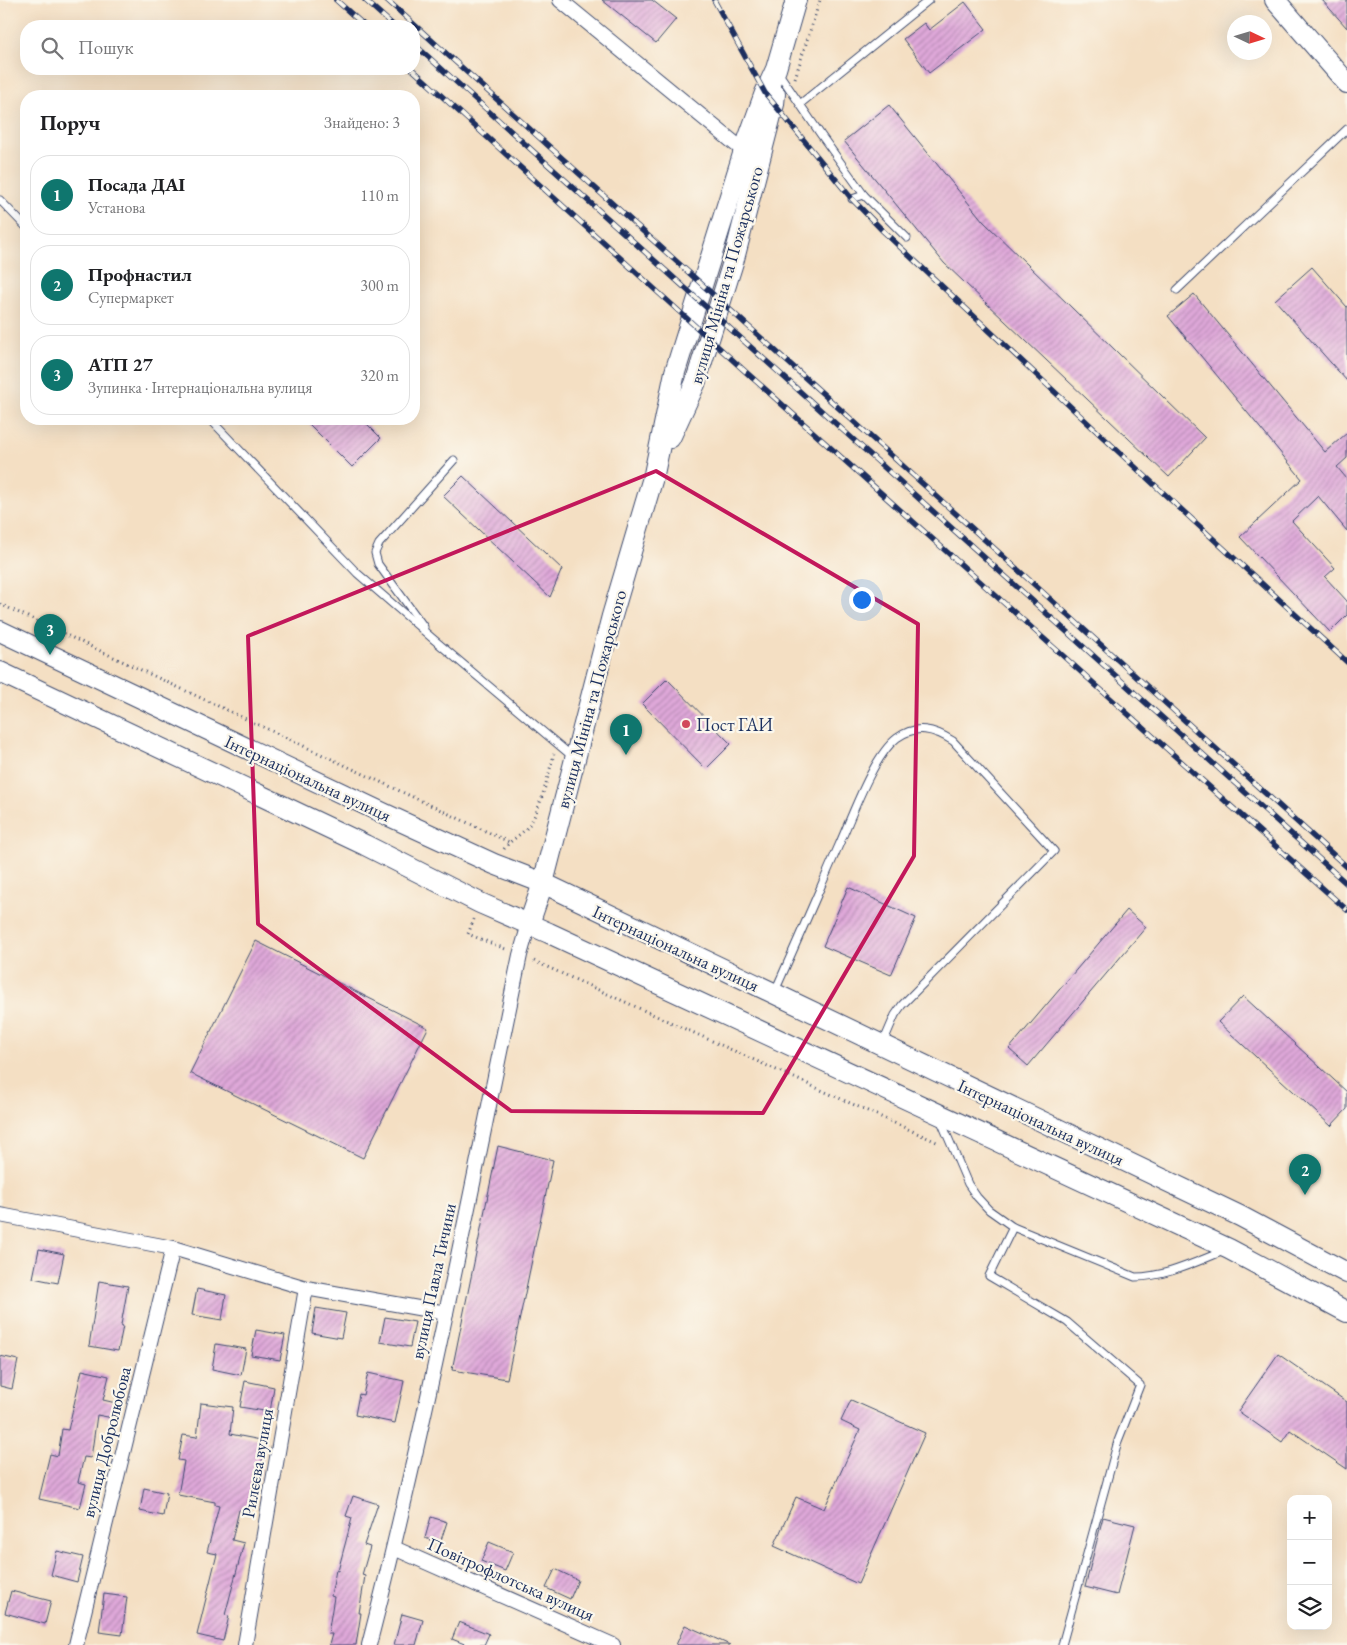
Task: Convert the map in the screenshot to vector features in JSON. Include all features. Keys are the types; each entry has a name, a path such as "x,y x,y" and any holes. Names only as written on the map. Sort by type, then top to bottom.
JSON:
{"main road":[{"name":"вулиця Мініна та Пожарського","path":"529,924 543,883 612,616 654,474 675,372 744,150 776,70 796,0"},
{"path":"1275,0 1347,84"},
{"name":"вулиця Мініна та Пожарського","path":"654,474 694,384 734,259 774,104 776,70"},
{"name":"Інтернаціональна вулиця","path":"0,631 494,864 543,883 1240,1216 1347,1273"},
{"name":"Інтернаціональна вулиця","path":"0,672 365,845 480,903 1229,1249 1347,1312"}],"street":[{"path":"560,0 744,150"},
{"name":"вулиця Павла Тичини","path":"369,1645 394,1548 446,1313 520,955 529,924"},
{"path":"0,1215 173,1248 306,1288 446,1313"},
{"name":"вулиця Добролюбова","path":"76,1645 173,1248"},
{"name":"Рилєєва вулиця","path":"245,1645 306,1288"},
{"name":"Повітрофлотська вулиця","path":"394,1548 613,1645"}],"lane":[{"path":"800,104 929,0"},
{"path":"776,70 864,195 908,238"},
{"path":"1177,290 1347,129"},
{"path":"852,199 864,195"},
{"path":"0,200 20,221"},
{"path":"216,425 357,573 574,758"},
{"path":"432,638 378,564 375,553 379,544 454,460"},
{"path":"774,994 867,781 887,747 898,737 918,729 931,729 942,734 953,740 1054,851 902,1005 895,1014 881,1046"},
{"path":"938,1113 968,1184 990,1210 1013,1227 1135,1277 1149,1277 1170,1272 1229,1249"},
{"path":"1013,1227 989,1276 1066,1322 1140,1385 1118,1441 1062,1645"}],"path":[{"path":"791,91 820,0"},
{"path":"0,604 509,842"},
{"path":"494,864 509,842 520,836 530,824 541,798 557,744"},
{"path":"480,903 468,934 520,955 954,1150"}],"highlighted area":[{"path":"656,471 918,624 914,856 763,1113 511,1111 258,924 248,636"}],"building":[{"path":"602,0 652,0 676,19 656,43"},
{"path":"1322,0 1347,0 1347,28"},
{"path":"965,2 986,29 929,73 903,39 924,23 929,30"},
{"path":"889,105 983,221 1205,438 1169,477 944,263 844,141"},
{"path":"1312,267 1347,307 1347,381 1275,300"},
{"path":"1194,294 1325,452 1347,433 1347,458 1337,467 1347,479 1347,531 1318,496 1292,521 1335,568 1325,577 1347,601 1347,615 1330,632 1240,537 1302,479 1168,316"},
{"path":"310,425 368,425 381,438 352,467"},
{"path":"463,476 562,569 550,597 443,496"},
{"name":"Пост ГАИ","path":"667,679 731,744 706,769 642,704"},
{"path":"848,887 916,918 891,975 823,946"},
{"path":"1127,910 1146,927 1028,1066 1009,1049"},
{"path":"256,941 428,1028 363,1158 190,1073"},
{"path":"1243,996 1347,1092 1347,1109 1331,1126 1218,1022"},
{"path":"498,1146 553,1160 507,1379 452,1370"},
{"path":"39,1249 64,1254 58,1283 33,1278"},
{"path":"99,1281 128,1286 118,1351 89,1346"},
{"path":"197,1289 226,1295 222,1320 192,1315"},
{"path":"316,1308 346,1313 341,1338 312,1333"},
{"path":"385,1317 415,1322 410,1347 380,1342"},
{"path":"256,1330 285,1335 280,1360 251,1355"},
{"path":"216,1344 246,1349 241,1375 212,1369"},
{"path":"1278,1354 1347,1402 1347,1469 1290,1430 1282,1442 1238,1411"},
{"path":"0,1356 18,1360 12,1389 0,1386"},
{"path":"82,1370 109,1376 103,1400 116,1403 113,1418 97,1415 91,1458 84,1457 78,1482 86,1484 80,1508 39,1499 50,1454 58,1456 62,1429 68,1430"},
{"path":"368,1373 404,1381 395,1423 355,1415 359,1394 363,1395"},
{"path":"245,1381 274,1387 270,1412 240,1407"},
{"path":"851,1400 925,1433 858,1584 774,1546 796,1497 824,1509 860,1430 841,1421"},
{"path":"201,1403 233,1407 230,1434 266,1441 259,1480 256,1479 249,1512 239,1510 232,1540 244,1543 225,1615 229,1616 223,1641 197,1635 217,1554 207,1552 219,1506 215,1505 215,1502 178,1495 184,1461 178,1460 183,1435 197,1437"},
{"path":"144,1488 167,1493 163,1516 140,1511"},
{"path":"353,1496 378,1504 364,1545 370,1547 362,1575 365,1576 356,1645 329,1645 332,1634 328,1634 334,1597 331,1596 336,1570 338,1571 352,1518 346,1516"},
{"path":"431,1517 447,1522 440,1543 425,1538"},
{"path":"1103,1517 1135,1525 1117,1595 1085,1587"},
{"path":"489,1542 513,1552 505,1571 481,1561"},
{"path":"57,1551 83,1557 77,1582 51,1575"},
{"path":"555,1569 578,1580 570,1599 546,1588"},
{"path":"11,1591 51,1601 45,1624 5,1613"},
{"path":"104,1594 127,1597 122,1635 99,1632"},
{"path":"402,1614 423,1620 416,1645 394,1645"},
{"path":"459,1622 489,1634 484,1645 467,1645 452,1639"},
{"path":"685,1625 730,1645 676,1645"}],"railway":[{"path":"336,0 358,20"},
{"path":"365,0 387,20"},
{"path":"387,0 409,20"},
{"path":"714,0 765,93 852,199 883,231 1121,454 1347,662"},
{"path":"420,30 1347,867"},
{"path":"420,49 1347,884"},
{"path":"419,75 747,373 1347,910"}],"place":[{"name":"АТП 27","path":"50,655"},
{"name":"Пост ГАИ","path":"686,724"},
{"name":"Посада ДАІ","path":"626,755"},
{"name":"Профнастил","path":"1305,1195"}]}
